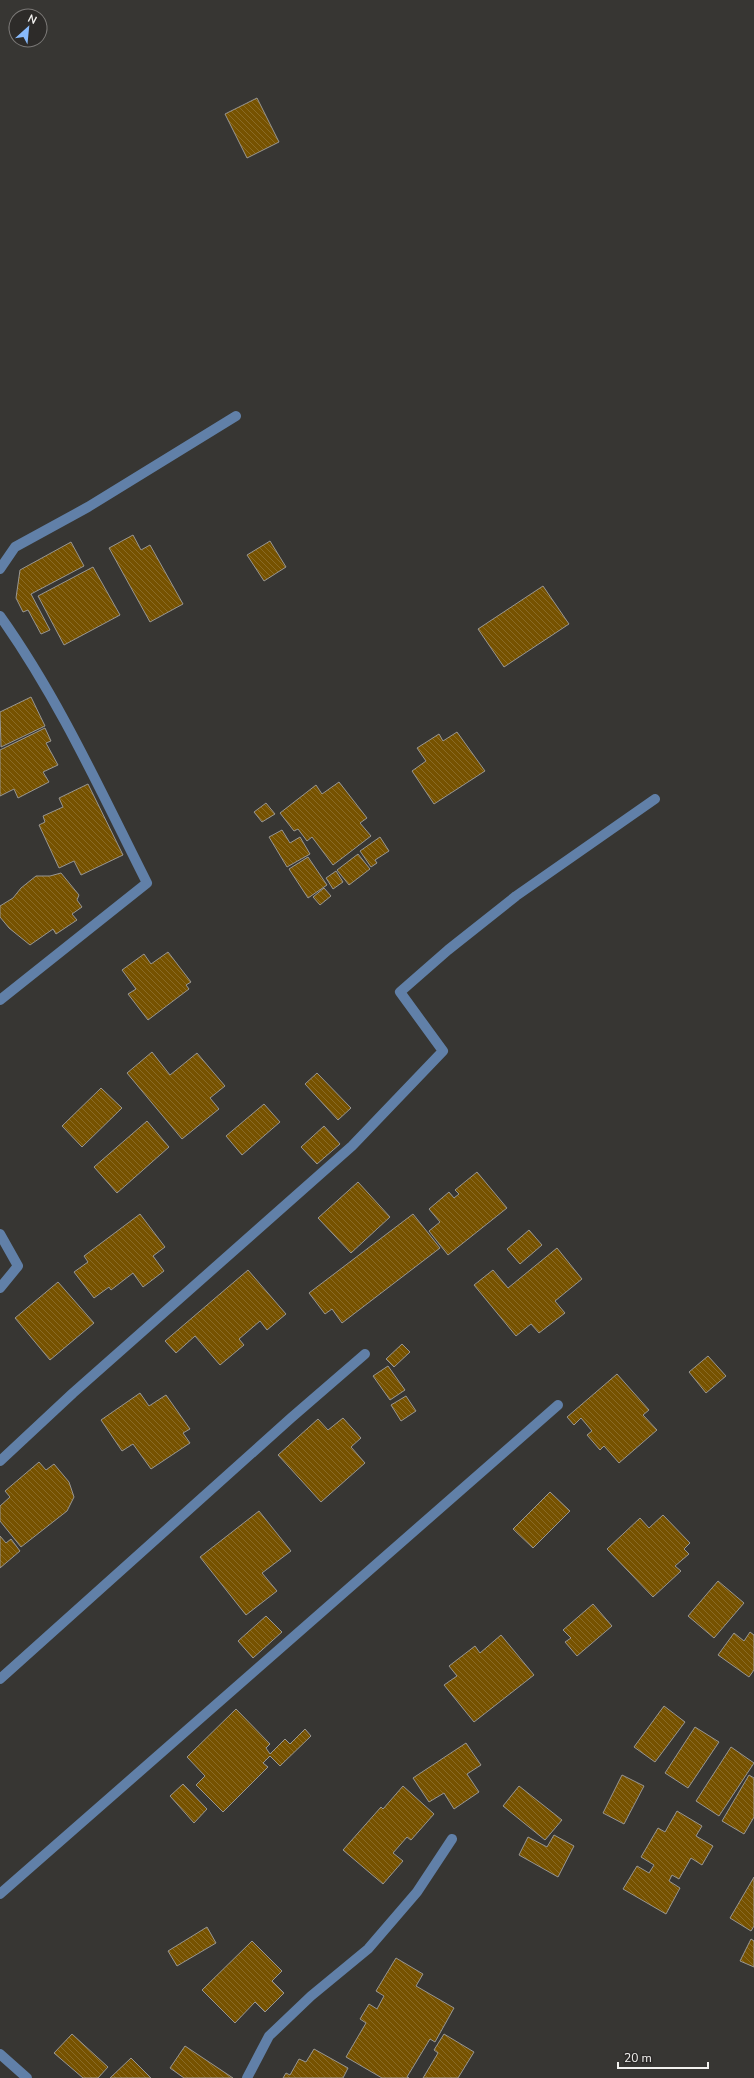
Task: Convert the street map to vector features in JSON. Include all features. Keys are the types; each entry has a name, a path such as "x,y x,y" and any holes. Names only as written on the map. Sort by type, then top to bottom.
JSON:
{"street":[{"path":"0,569 14,547 88,507 236,416"},
{"path":"0,616 25,652 58,706 147,883 0,1000"},
{"path":"0,1461 73,1393 352,1146 443,1052 400,992 448,950 516,896 655,799"},
{"path":"0,1234 18,1266 0,1288"},
{"path":"0,1678 291,1418 365,1354"},
{"path":"0,1894 558,1405"},
{"path":"247,2078 269,2036 311,1996 368,1949 417,1892 452,1840"},
{"path":"0,2054 27,2078"}],"building":[{"path":"257,98 279,142 247,158 225,114"},
{"path":"133,535 141,550 150,545 183,604 150,622 109,548"},
{"path":"270,541 286,567 264,581 247,555"},
{"path":"71,542 84,566 31,594 50,630 41,634 28,610 23,612 16,598 20,570"},
{"path":"93,567 120,615 64,645 38,596"},
{"path":"543,586 569,624 504,667 478,629"},
{"path":"31,697 45,726 1,747 0,712"},
{"path":"45,728 51,741 46,743 58,765 43,772 49,782 18,798 14,789 0,796 0,750"},
{"path":"457,732 485,771 434,804 412,771 426,761 417,748 439,734 443,741"},
{"path":"339,782 367,818 360,823 371,836 333,865 312,837 307,841 298,829 294,831 280,813 316,785 322,794"},
{"path":"88,784 123,855 81,875 74,861 59,868 39,825 45,822 43,816 63,807 59,798"},
{"path":"266,803 275,814 262,822 254,812"},
{"path":"282,830 290,843 300,837 310,854 287,867 269,837"},
{"path":"380,837 389,851 375,860 377,863 371,867 360,851"},
{"path":"358,854 370,869 349,885 337,870"},
{"path":"308,857 327,885 308,898 289,869"},
{"path":"336,871 343,882 333,889 326,878"},
{"path":"61,873 79,895 77,900 82,907 72,914 77,920 56,934 53,929 30,945 9,928 0,917 0,906 13,898 21,888 36,876 50,876"},
{"path":"324,888 331,896 320,905 313,897"},
{"path":"168,952 191,982 186,985 189,989 148,1020 128,994 136,989 122,970 144,954 151,964"},
{"path":"152,1052 170,1075 197,1053 225,1086 210,1098 219,1109 182,1139 127,1073"},
{"path":"317,1073 351,1108 338,1120 305,1084"},
{"path":"101,1088 122,1108 82,1147 62,1126"},
{"path":"264,1104 280,1122 242,1155 226,1136"},
{"path":"147,1121 169,1147 117,1193 94,1167"},
{"path":"324,1126 340,1144 317,1164 301,1147"},
{"path":"477,1172 507,1208 448,1255 429,1231 440,1222 429,1209 449,1192 454,1198 459,1194 455,1190"},
{"path":"358,1182 390,1217 351,1253 318,1218"},
{"path":"140,1214 165,1247 153,1256 164,1271 143,1287 133,1273 111,1290 109,1287 94,1298 74,1272 88,1262 84,1256"},
{"path":"413,1214 440,1248 342,1323 332,1309 325,1314 309,1293"},
{"path":"529,1230 542,1245 520,1264 507,1249"},
{"path":"557,1248 582,1279 555,1301 565,1313 539,1333 531,1324 516,1336 474,1285 493,1270 508,1288"},
{"path":"248,1270 286,1314 267,1330 260,1321 239,1339 244,1345 220,1365 195,1336 176,1353 165,1341"},
{"path":"58,1282 94,1323 50,1360 15,1318"},
{"path":"402,1344 410,1352 394,1367 386,1359"},
{"path":"708,1356 726,1376 706,1393 689,1372"},
{"path":"388,1366 405,1390 390,1400 373,1376"},
{"path":"617,1374 649,1410 643,1415 657,1430 619,1463 604,1446 600,1450 587,1435 592,1431 581,1418 574,1425 567,1417"},
{"path":"140,1393 149,1406 166,1395 190,1429 183,1433 190,1443 151,1469 133,1444 122,1451 101,1420"},
{"path":"406,1396 416,1411 401,1421 391,1405"},
{"path":"343,1418 361,1438 351,1447 365,1463 321,1502 278,1455 318,1419 328,1430"},
{"path":"39,1462 46,1470 54,1464 69,1482 74,1497 67,1511 21,1547 0,1521 0,1506 10,1497 5,1491"},
{"path":"550,1492 570,1511 533,1548 513,1529"},
{"path":"259,1511 291,1551 262,1573 277,1591 246,1615 200,1557"},
{"path":"663,1515 690,1543 684,1549 689,1554 675,1566 681,1571 653,1597 607,1549 640,1518 649,1528"},
{"path":"0,1536 6,1543 11,1539 20,1551 0,1568"},
{"path":"718,1581 744,1603 714,1638 688,1616"},
{"path":"593,1604 612,1626 577,1656 565,1642 571,1638 563,1630"},
{"path":"266,1616 282,1632 253,1658 238,1641"},
{"path":"750,1632 754,1635 754,1670 749,1677 718,1655 734,1633 744,1641"},
{"path":"501,1635 534,1675 474,1722 444,1685 457,1676 449,1666 475,1646 480,1653"},
{"path":"664,1706 685,1722 655,1762 634,1747"},
{"path":"236,1709 270,1744 266,1748 270,1754 285,1739 290,1744 305,1729 311,1736 280,1766 270,1756 263,1763 268,1767 223,1812 196,1785 205,1776 187,1757"},
{"path":"695,1727 719,1742 688,1788 665,1773"},
{"path":"466,1743 481,1765 467,1774 479,1792 454,1809 444,1793 429,1802 413,1778"},
{"path":"731,1747 754,1763 719,1816 696,1801"},
{"path":"622,1775 644,1786 624,1824 603,1813"},
{"path":"749,1775 754,1778 754,1817 744,1834 722,1821"},
{"path":"183,1784 207,1809 194,1823 170,1796"},
{"path":"403,1786 434,1814 411,1840 407,1837 393,1853 403,1861 383,1884 343,1850 381,1807 383,1809"},
{"path":"519,1786 562,1820 545,1840 503,1806"},
{"path":"677,1811 702,1826 696,1836 713,1846 702,1865 691,1858 679,1879 672,1875 669,1881 680,1888 666,1914 623,1889 637,1866 649,1873 654,1865 641,1857 658,1828 665,1832"},
{"path":"554,1835 574,1846 558,1877 519,1855 528,1837 547,1847"},
{"path":"754,1877 754,1926 751,1931 730,1918"},
{"path":"207,1927 216,1943 177,1966 168,1951"},
{"path":"751,1939 754,1941 754,1967 740,1961"},
{"path":"252,1941 282,1971 272,1981 284,1993 265,2012 255,2002 235,2023 202,1990"},
{"path":"396,1958 423,1974 416,1986 454,2008 435,2042 430,2039 407,2077 409,2078 382,2078 346,2057 366,2023 360,2019 369,2004 377,2009 384,1996 376,1991"},
{"path":"72,2034 108,2067 98,2078 83,2078 54,2053"},
{"path":"444,2034 474,2052 458,2078 423,2078 438,2053 434,2050"},
{"path":"185,2046 233,2078 184,2078 170,2068"},
{"path":"314,2049 348,2068 343,2078 283,2078 286,2073 290,2075 299,2059 306,2062"},
{"path":"131,2058 151,2078 110,2078"}]}
